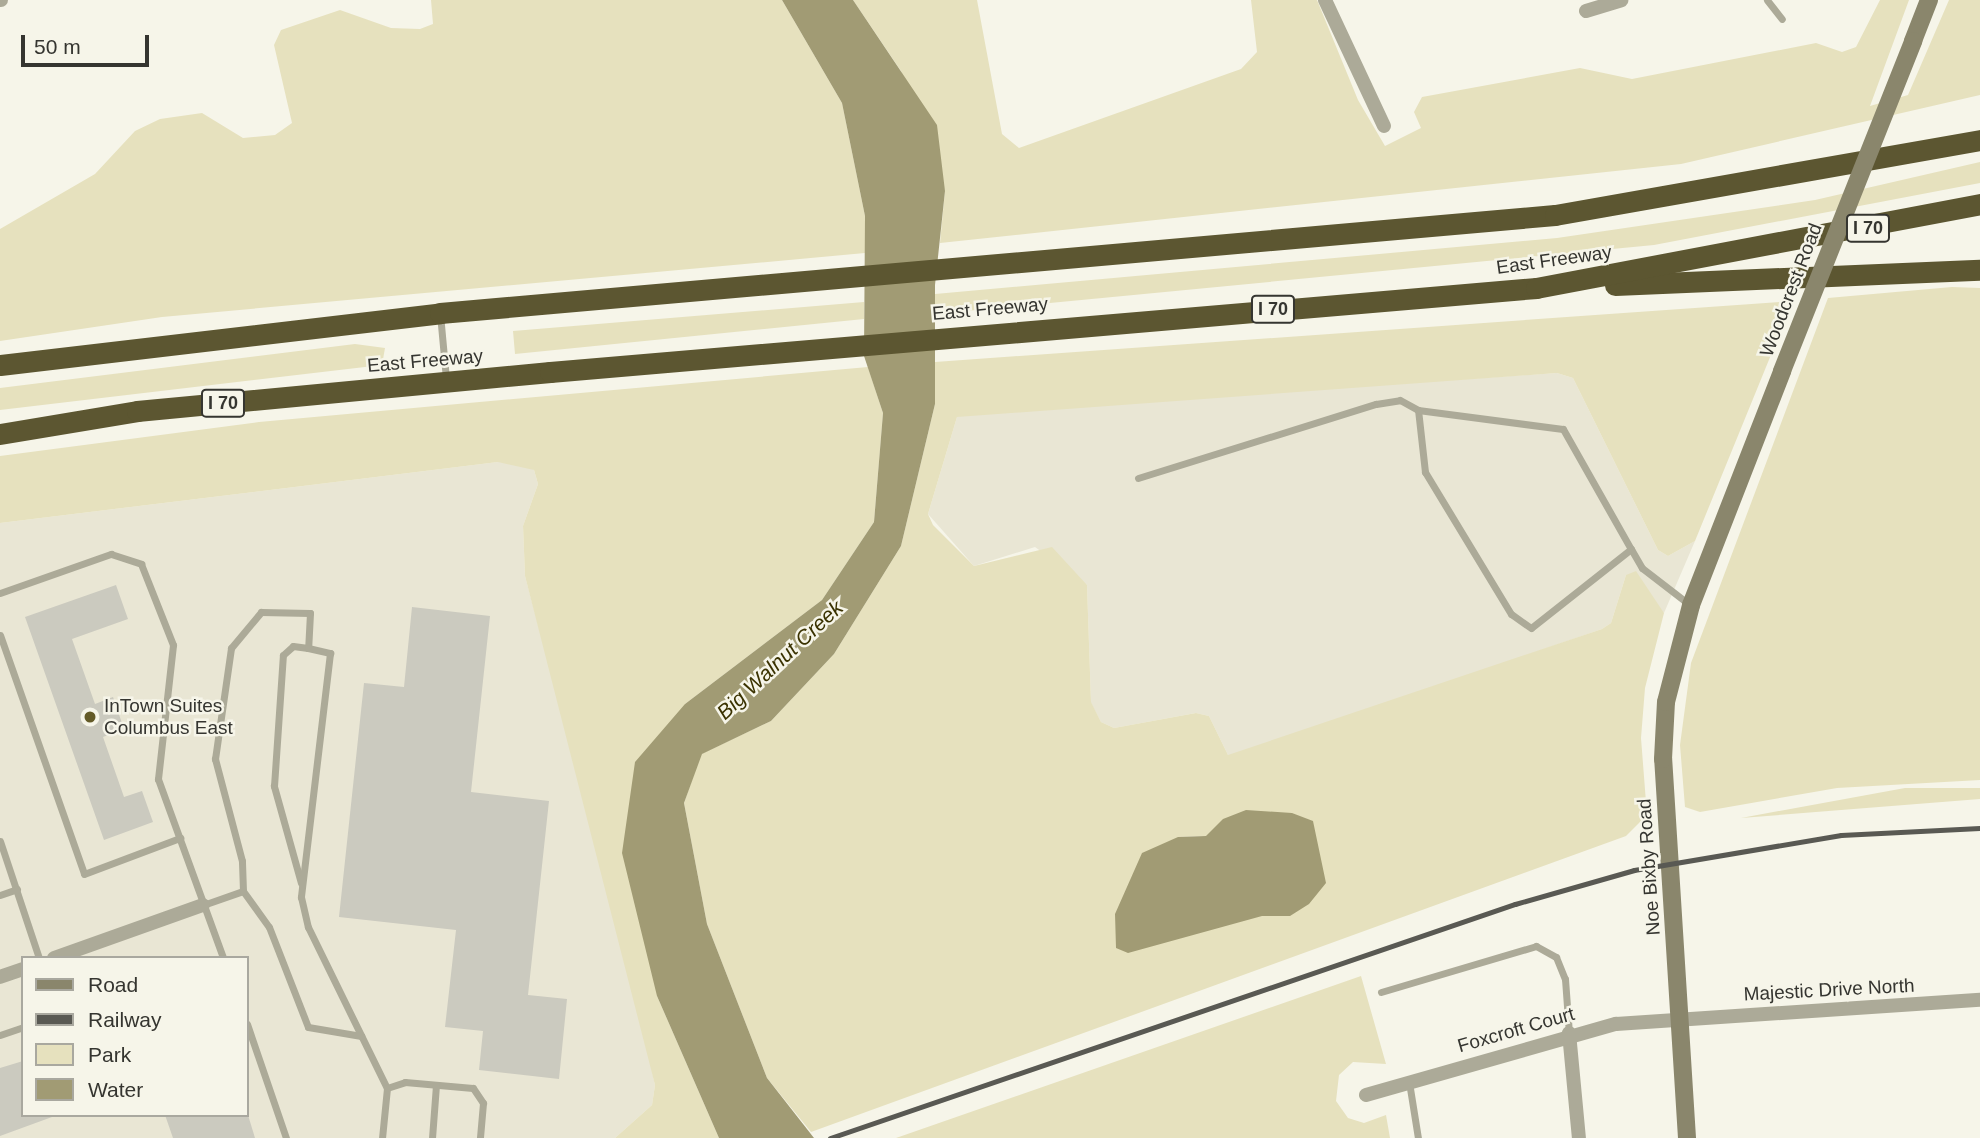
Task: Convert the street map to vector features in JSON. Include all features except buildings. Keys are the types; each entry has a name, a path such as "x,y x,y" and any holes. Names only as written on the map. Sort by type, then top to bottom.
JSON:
{"highway":[{"path":"1751,185 1980,125"},
{"path":"0,365 440,313 1555,215 1751,185 1980,141"},
{"name":"East Freeway","path":"0,434 136,411 1009,330 1536,288 1980,204"},
{"path":"1536,288 1980,270"}],"street":[{"path":"1325,0 1384,127"},
{"path":"1586,11 1620,0"},
{"name":"Woodcrest Road","path":"1693,601 1929,0"},
{"name":"Noe Bixby Road","path":"1687,1138 1663,729 1693,601"},
{"path":"60,956 204,905"},
{"path":"0,977 21,970"},
{"name":"Majestic Drive North","path":"1680,1018 1980,1000"},
{"name":"Foxcroft Court","path":"1366,1095 1569,1033 1680,1018"},
{"path":"1569,1033 1579,1138"}],"lane":[{"path":"1767,0 1782,19"},
{"path":"440,313 447,382"},
{"path":"1138,478 1376,404 1400,400 1418,410 1563,429 1642,568 1693,601"},
{"path":"1418,410 1425,472 1511,614 1531,628 1631,549"},
{"path":"0,593 111,554 141,564 173,645 158,779 222,956"},
{"path":"308,648 310,613 261,612 231,648 215,759 242,861 243,891 269,927 308,1027 361,1036"},
{"path":"0,635 84,874 180,838"},
{"path":"302,887 330,653 293,646 283,655 274,786 302,887 307,927 387,1088 382,1138"},
{"path":"0,841 39,956"},
{"path":"0,895 16,890"},
{"path":"204,905 243,891"},
{"path":"1381,992 1536,946 1556,957 1566,979 1569,1033"},
{"path":"248,1027 286,1138"},
{"path":"0,1035 21,1028"},
{"path":"1409,1082 1418,1138"},
{"path":"387,1088 436,1085 481,1093 480,1138"},
{"path":"432,1138 436,1085"}],"shaded area":[{"path":"1557,373 1573,378 1658,550 1668,556 1695,541 1664,613 1626,575 1611,623 1602,629 1238,755 1228,755 1209,716 1196,713 1114,728 1101,722 1091,703 1087,585 1035,547 974,566 928,514 957,417 972,412"},
{"path":"498,462 521,462 534,470 538,484 523,526 525,576 628,962 655,1085 652,1105 615,1138 0,1138 0,523"}],"green space":[{"path":"431,0 782,0 842,103 865,216 865,253 162,317 0,341 0,229 95,174 135,131 160,119 202,113 243,138 275,135 292,123 274,45 281,30 340,10 391,28 420,29 433,24"},
{"path":"853,0 977,0 1002,134 1019,148 1241,69 1257,52 1251,0 1317,0 1358,100 1385,146 1421,128 1414,112 1422,97 1580,68 1632,79 1816,43 1842,52 1856,47 1880,0 1909,0 1870,106 1908,95 1949,0 1980,0 1980,95 1681,164 940,243 945,191 901,71"},
{"path":"1980,162 1980,183 1654,245 935,314 935,294 1557,238 1815,200"},
{"path":"1952,287 1980,288 1980,780 1837,788 1700,812 1685,807 1680,745 1691,663 1828,298"},
{"path":"1793,301 1695,541 1668,556 1658,550 1573,378 1557,373 957,417 928,514 933,525 974,566 1052,547 1087,585 1091,702 1101,722 1114,728 1196,713 1209,716 1228,755 1602,629 1611,623 1626,575 1636,571 1664,613 1645,688 1641,738 1647,815 1626,836 811,1132 767,1078 707,924 684,803 701,754 771,721 834,654 901,546 935,404 935,362","holes":["1206,836 1290,916 1262,916 1178,837"]},
{"path":"864,302 864,319 515,354 513,331"},
{"path":"355,344 385,348 382,365 0,410 0,388"},
{"path":"868,367 883,413 874,522 822,600 685,704 657,996 719,1138 615,1138 652,1105 655,1085 525,576 523,526 538,484 534,470 498,462 0,523 0,456 259,422"},
{"path":"1905,788 1980,788 1980,799 1741,818"},
{"path":"1361,976 1386,1064 1353,1062 1339,1075 1336,1101 1348,1118 1364,1123 1386,1115 1390,1138 896,1138"}],"water":[{"name":"Big Walnut Creek","path":"782,0 853,0 937,125 945,191 935,285 935,404 901,546 834,654 771,721 702,754 684,803 707,924 767,1078 814,1138 719,1138 657,996 622,853 635,762 685,704 822,600 874,522 883,413 864,356 865,216 842,103"},
{"path":"1246,810 1292,813 1313,821 1326,883 1309,904 1290,916 1262,916 1128,953 1116,948 1115,914 1142,853 1178,837 1206,836 1223,819"}],"railway":[{"path":"830,1138 1515,904 1634,870 1841,835 1980,828"}],"place":[{"name":"InTown Suites Columbus East","path":"90,717"}]}
